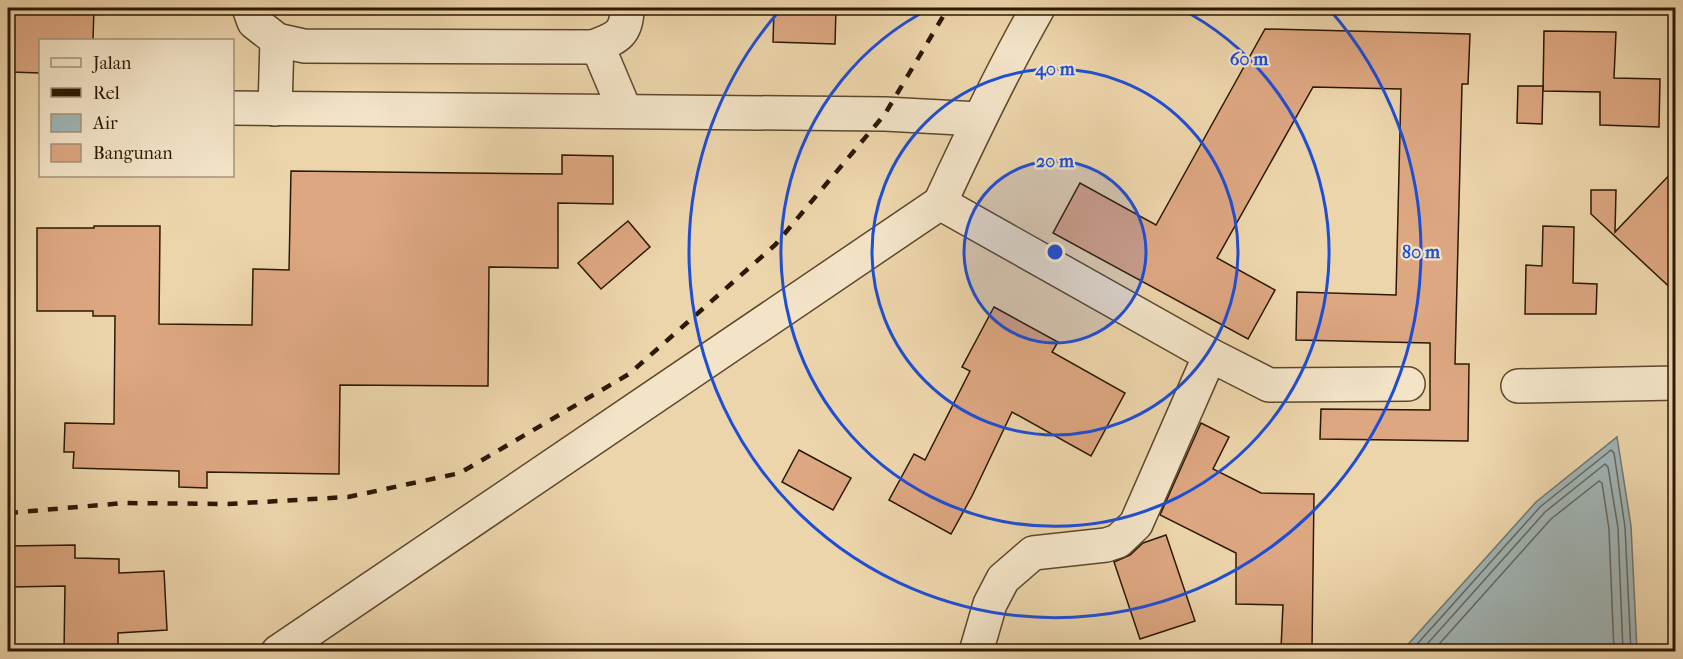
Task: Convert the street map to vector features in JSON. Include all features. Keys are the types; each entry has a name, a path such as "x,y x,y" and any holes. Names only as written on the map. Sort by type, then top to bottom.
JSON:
{"street":[{"path":"249,8 254,22 277,40 304,46 592,47 611,40 621,32 627,22 627,8"},
{"path":"278,651 940,203 979,118 1038,8"},
{"path":"275,108 277,40"},
{"path":"592,47 601,54 625,111"},
{"path":"234,108 885,114 979,118"},
{"path":"940,203 1210,355 1269,385 1408,384"},
{"path":"976,651 990,604 1003,579 1033,553 1106,545 1118,540 1136,524 1210,355"},
{"path":"1518,386 1676,383"}],"water":[{"path":"1617,437 1631,526 1637,651 1402,651 1536,502"}],"building":[{"path":"11,8 94,8 93,39 39,39 39,73 10,72"},
{"path":"774,8 836,8 835,44 773,42"},
{"path":"1265,29 1470,34 1468,84 1462,84 1455,364 1469,364 1468,441 1320,439 1321,409 1430,410 1430,343 1296,340 1297,292 1396,295 1401,89 1313,87 1217,258 1275,290 1248,339 1053,233 1080,183 1156,225"},
{"path":"1544,31 1616,32 1614,78 1660,79 1659,127 1600,125 1600,92 1543,91"},
{"path":"1518,86 1543,86 1542,124 1517,123"},
{"path":"562,155 613,156 613,204 558,203 558,268 489,267 488,386 340,385 339,474 207,472 207,488 179,487 179,471 73,468 74,452 64,452 65,423 114,424 115,316 93,316 93,311 37,311 37,228 160,226 159,324 252,325 253,269 289,270 291,171 562,174"},
{"path":"1676,168 1676,293 1591,214 1591,190 1616,190 1615,232"},
{"path":"628,221 650,247 601,289 578,263"},
{"path":"1543,226 1574,227 1573,283 1597,284 1596,314 1525,314 1526,265 1542,266"},
{"path":"994,307 1058,342 1052,352 1125,393 1091,456 1012,412 951,534 889,500 914,454 925,460 970,371 962,367"},
{"path":"1201,423 1229,437 1213,469 1261,493 1314,494 1312,649 1281,648 1283,605 1236,604 1236,553 1160,515"},
{"path":"799,450 851,478 833,510 782,482"},
{"path":"1166,535 1195,621 1140,639 1114,562 1130,555 1143,543"},
{"path":"75,545 75,558 119,559 119,573 164,571 167,630 118,633 118,651 64,651 65,586 10,587 10,546"}],"railway":[{"path":"8,513 124,503 228,504 348,497 460,473 629,374 775,245 885,114 948,8"}]}
